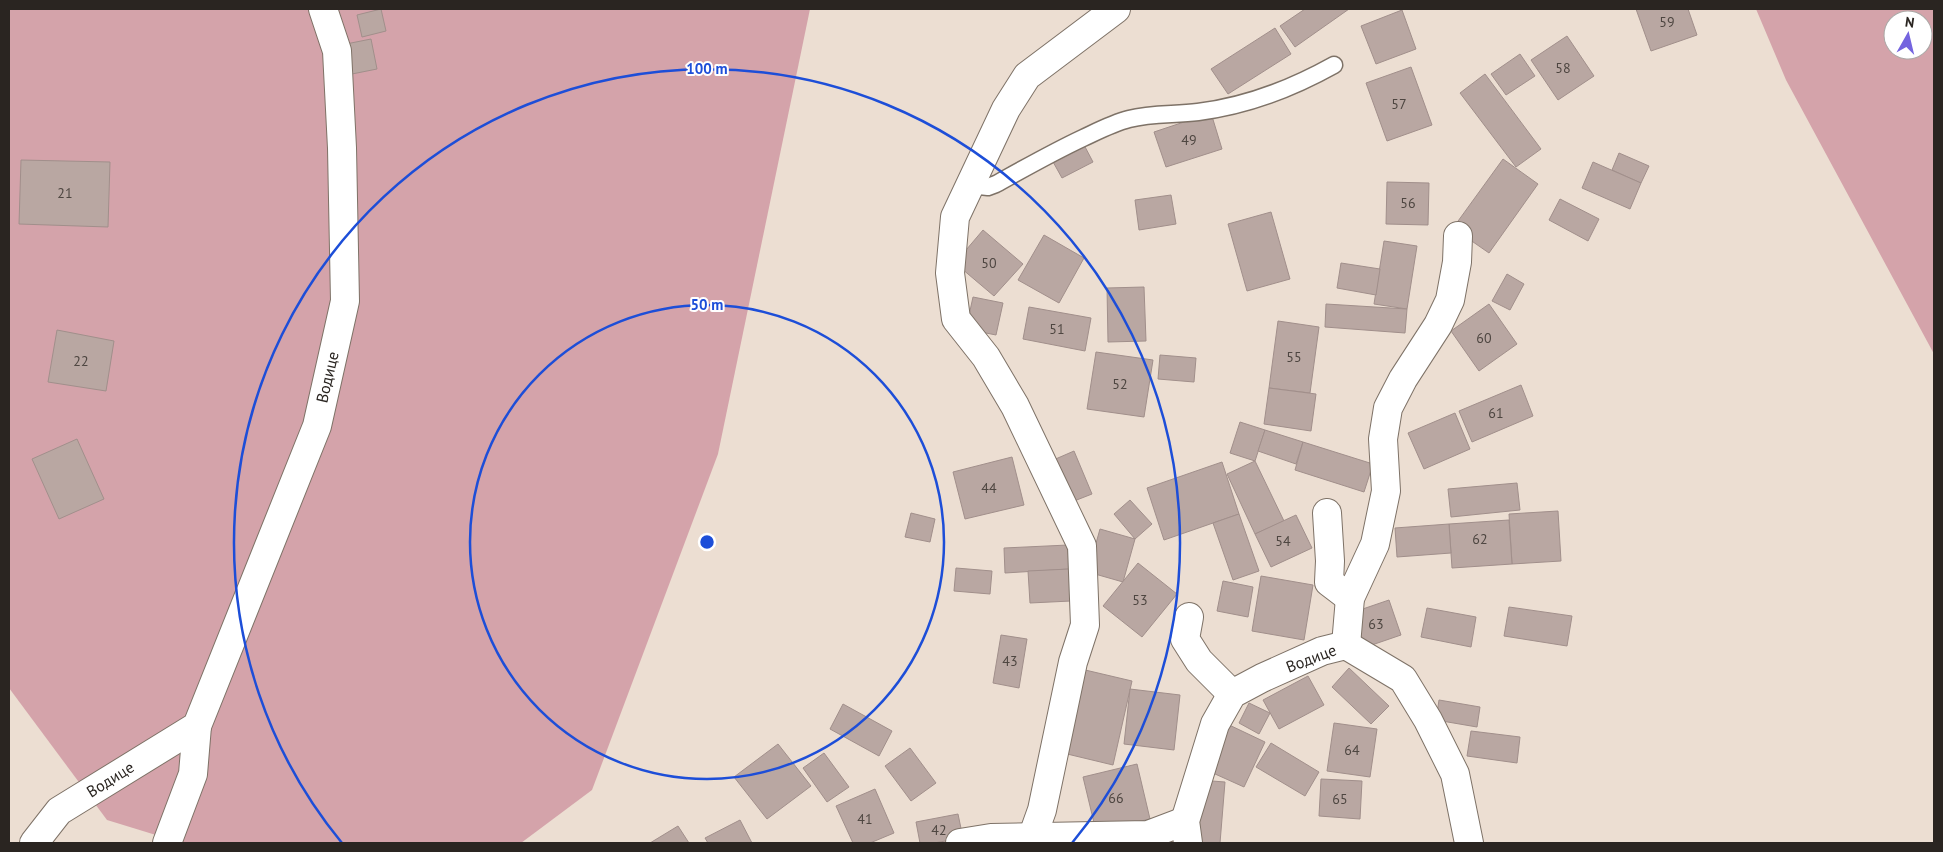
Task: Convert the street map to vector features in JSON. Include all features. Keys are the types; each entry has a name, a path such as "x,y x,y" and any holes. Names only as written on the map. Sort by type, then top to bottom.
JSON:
{"street":[{"name":"Водице","path":"167,843 193,774 198,726 316,426 344,301 342,148 337,51 323,9"},
{"path":"1032,838 1042,810 1073,662 1085,625 1082,546 1015,406 986,358 956,319 950,273 955,217 1006,109 1027,76 1116,9"},
{"path":"1346,645 1350,598 1375,544 1381,520 1386,491 1383,439 1388,408 1402,379 1438,325 1450,300 1457,262 1458,236"},
{"path":"1327,513 1330,561 1329,582 1350,598"},
{"path":"960,843 991,838 1148,835 1186,832 1215,724 1232,694 1199,661 1185,639 1189,618"},
{"name":"Водице","path":"1232,694 1322,650 1346,645 1403,679 1428,720 1455,774 1469,843"},
{"name":"Водице","path":"34,843 59,811 198,726"}],"lane":[{"path":"970,185 988,187 996,184 1048,154 1116,123 1147,116 1225,108 1253,101 1281,92 1334,65"}],"shaded area":[{"path":"9,9 810,9 718,454 592,790 521,843 182,843 107,820 9,688"},
{"path":"1756,9 1934,9 1934,354 1786,80"}],"building":[{"path":"381,9 386,31 362,37 357,15"},
{"path":"1305,9 1349,9 1295,47 1280,26"},
{"path":"1636,9 1688,9 1697,35 1651,51"},
{"path":"1402,10 1416,49 1376,64 1361,26"},
{"path":"1275,28 1291,54 1228,94 1211,69"},
{"path":"1567,36 1594,76 1558,100 1531,60"},
{"path":"371,39 377,69 352,74 346,44"},
{"path":"1520,54 1535,76 1506,95 1491,74"},
{"path":"1411,67 1432,125 1387,141 1366,83"},
{"path":"1485,74 1541,149 1516,167 1460,93"},
{"path":"1211,113 1222,149 1166,167 1154,132"},
{"path":"1083,143 1093,162 1062,178 1052,160"},
{"path":"1619,153 1649,166 1641,183 1612,170"},
{"path":"1503,159 1538,184 1489,253 1453,228"},
{"path":"21,160 110,162 108,227 19,224"},
{"path":"1593,162 1641,183 1630,209 1582,188"},
{"path":"1387,182 1429,183 1428,225 1386,224"},
{"path":"1171,195 1176,224 1139,230 1135,200"},
{"path":"1560,199 1599,219 1588,241 1549,220"},
{"path":"1271,212 1290,279 1247,291 1228,224"},
{"path":"983,230 1023,264 994,296 955,263"},
{"path":"1044,235 1084,258 1059,303 1018,280"},
{"path":"1384,241 1417,246 1407,309 1374,304"},
{"path":"1341,263 1380,269 1376,295 1337,288"},
{"path":"1507,274 1524,284 1510,310 1492,301"},
{"path":"1144,287 1146,341 1108,342 1107,288"},
{"path":"973,297 1003,303 996,335 966,329"},
{"path":"1326,304 1407,309 1405,333 1325,327"},
{"path":"1489,304 1517,344 1479,371 1451,331"},
{"path":"1029,307 1091,318 1085,351 1023,339"},
{"path":"1278,321 1319,327 1310,393 1269,388"},
{"path":"57,330 114,341 106,391 48,382"},
{"path":"1096,352 1153,360 1144,417 1087,409"},
{"path":"1160,355 1196,358 1194,382 1158,379"},
{"path":"1521,385 1533,416 1472,442 1459,411"},
{"path":"1269,388 1316,394 1311,431 1264,424"},
{"path":"1455,413 1470,449 1424,469 1408,433"},
{"path":"1240,422 1265,430 1255,461 1230,453"},
{"path":"1265,430 1303,442 1296,464 1258,451"},
{"path":"77,439 104,499 59,519 32,459"},
{"path":"1303,442 1373,464 1364,492 1295,470"},
{"path":"1074,451 1092,494 1069,503 1051,461"},
{"path":"1012,457 1024,505 965,519 953,472"},
{"path":"1255,461 1284,521 1255,534 1227,474"},
{"path":"1222,462 1239,514 1164,540 1147,488"},
{"path":"1517,483 1520,510 1451,517 1448,489"},
{"path":"1130,500 1152,524 1135,539 1114,514"},
{"path":"1558,511 1561,561 1512,564 1509,514"},
{"path":"911,513 935,519 930,542 905,537"},
{"path":"1239,514 1259,571 1233,580 1213,523"},
{"path":"1296,515 1312,548 1271,567 1255,534"},
{"path":"1509,520 1512,564 1452,568 1449,524"},
{"path":"1449,524 1451,553 1397,557 1395,528"},
{"path":"1100,529 1135,539 1123,582 1088,572"},
{"path":"1068,545 1069,569 1005,573 1004,548"},
{"path":"1138,563 1177,594 1142,637 1103,606"},
{"path":"956,568 992,571 990,594 954,591"},
{"path":"1069,569 1071,601 1030,603 1028,571"},
{"path":"1261,576 1313,585 1304,640 1252,631"},
{"path":"1223,581 1253,587 1248,617 1217,611"},
{"path":"1389,600 1401,635 1363,648 1351,613"},
{"path":"1509,607 1572,616 1567,646 1504,636"},
{"path":"1427,608 1476,617 1471,647 1421,637"},
{"path":"1001,635 1027,639 1019,688 993,683"},
{"path":"1349,668 1389,706 1371,724 1332,687"},
{"path":"1081,669 1132,681 1113,765 1063,753"},
{"path":"1308,676 1324,705 1279,729 1263,700"},
{"path":"1130,689 1180,695 1174,750 1124,744"},
{"path":"1439,700 1480,707 1477,727 1436,720"},
{"path":"1249,703 1270,713 1259,734 1239,723"},
{"path":"843,704 892,731 879,756 830,729"},
{"path":"1225,723 1265,742 1244,787 1204,769"},
{"path":"1334,723 1377,729 1370,777 1327,771"},
{"path":"1471,731 1520,737 1517,763 1467,756"},
{"path":"1271,743 1319,772 1305,796 1256,767"},
{"path":"778,744 811,786 767,819 734,777"},
{"path":"910,748 936,783 911,801 885,766"},
{"path":"824,753 849,787 827,802 803,768"},
{"path":"1137,764 1150,819 1096,831 1083,777"},
{"path":"1321,779 1362,781 1360,819 1319,816"},
{"path":"1199,780 1225,782 1220,843 1194,843"},
{"path":"875,789 894,833 870,843 853,843 836,806"},
{"path":"958,814 963,838 934,843 920,843 916,822"},
{"path":"740,820 752,843 708,843 705,838"},
{"path":"678,826 689,843 650,843"}]}
